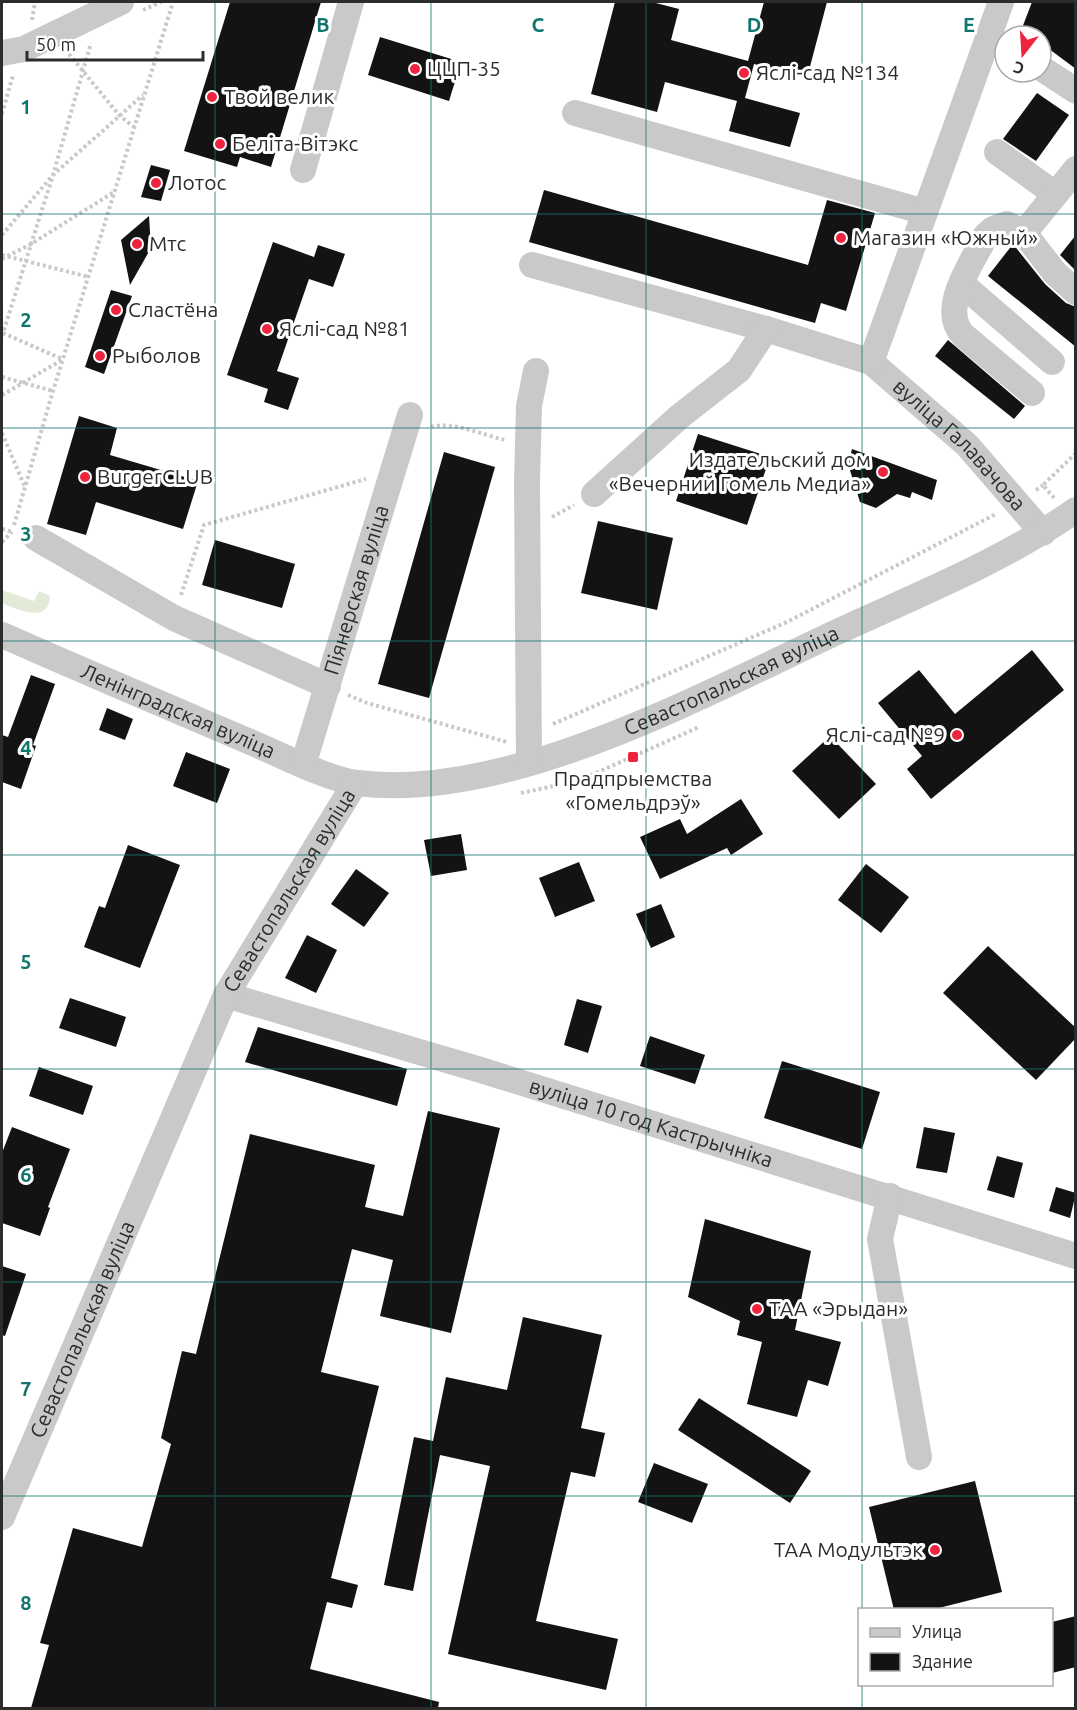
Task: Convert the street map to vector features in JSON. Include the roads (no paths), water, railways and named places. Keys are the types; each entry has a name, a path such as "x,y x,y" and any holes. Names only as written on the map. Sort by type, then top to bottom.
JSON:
{"street":[{"path":"303,170 351,2"},
{"path":"532,265 766,329 871,362 1001,2"},
{"path":"2,53 24,49 111,7"},
{"path":"1053,76 1076,91"},
{"path":"575,113 925,212"},
{"path":"997,153 1055,194"},
{"path":"1024,233 1076,169"},
{"path":"1032,393 955,326 953,315 962,284 986,235 993,229 1007,224 1024,233 1055,273 1076,291"},
{"path":"962,284 1052,362"},
{"path":"594,494 679,417 739,369 766,329"},
{"name":"вуліца Галавачова","path":"871,362 967,445 1043,533"},
{"path":"529,762 528,446 531,387 536,371"},
{"name":"Піянерская вуліца","path":"303,765 407,425"},
{"name":"Севастопальская вуліца","path":"2,1516 226,994 355,783 427,784 483,774 529,762 622,732 949,580 1043,533 1067,506"},
{"path":"36,538 174,618 328,687"},
{"name":"Ленінградская вуліца","path":"2,635 303,765 355,783"},
{"name":"вуліца 10 год Кастрычніка","path":"226,994 890,1196 1076,1256"},
{"path":"890,1196 880,1239 919,1456"}],"place":[{"name":"ЦЦП-35","path":"415,69"},
{"name":"Яслі-сад №134","path":"744,73"},
{"name":"Твой велик","path":"212,97"},
{"name":"Беліта-Вітэкс","path":"220,144"},
{"name":"Лотос","path":"156,183"},
{"name":"Магазин «Южный»","path":"841,238"},
{"name":"Мтс","path":"137,244"},
{"name":"Сластёна","path":"116,310"},
{"name":"Яслі-сад №81","path":"267,329"},
{"name":"Рыболов","path":"100,356"},
{"name":"Издательский дом «Вечерний Гомель Медиа»","path":"883,472"},
{"name":"BurgerCLUB","path":"85,477"},
{"name":"Яслі-сад №9","path":"957,735"},
{"name":"Прадпрыемства «Гомельдрэў»","path":"633,757"},
{"name":"ТАА «Эрыдан»","path":"757,1309"},
{"name":"ТАА Модультэк","path":"935,1550"}]}
